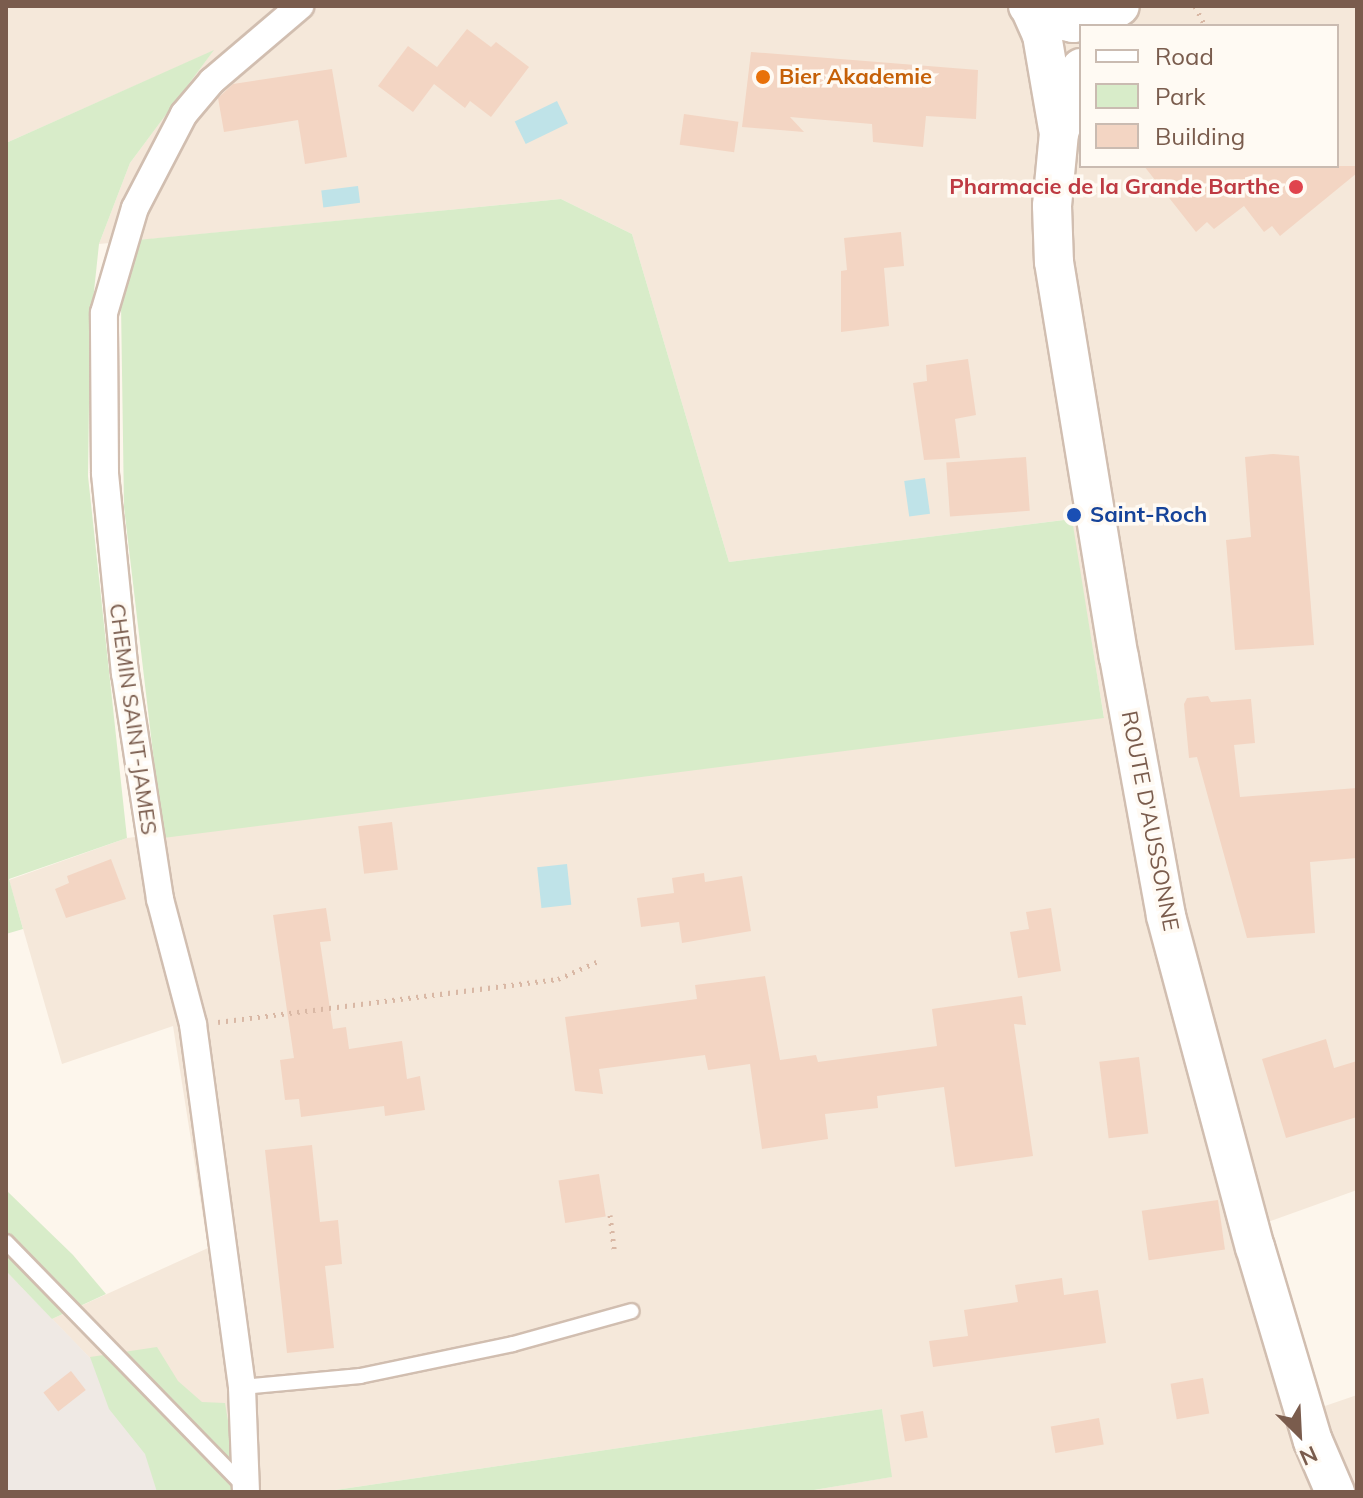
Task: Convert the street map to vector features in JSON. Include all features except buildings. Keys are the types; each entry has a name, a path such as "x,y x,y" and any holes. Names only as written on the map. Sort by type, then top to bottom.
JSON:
{"main road":[{"path":"1029,7 1057,21 1107,16"},
{"name":"ROUTE D'AUSSONNE","path":"1029,7 1042,35 1059,133"},
{"name":"ROUTE D'AUSSONNE","path":"1079,74 1059,133 1052,206 1054,262 1166,916 1255,1247 1313,1441 1335,1492"}],"street":[{"name":"CHEMIN SAINT-JAMES","path":"246,1490 242,1387 193,1024 155,872 125,674 105,473 104,313 135,208 184,114 212,81 300,6"}],"lane":[{"path":"6,1242 246,1490"},
{"path":"242,1387 360,1376 513,1344 632,1311"}],"path":[{"path":"1195,6 1204,24"},
{"path":"193,1024 558,979 601,960"},
{"path":"610,1215 615,1254"}],"shaded area":[{"path":"6,6 1357,6 1357,1190 1268,1222 1322,1407 1357,1395 1357,1492 802,1492 891,1477 882,1409 322,1492 187,1492 155,1425 52,1319 208,1248 173,1026 62,1064 9,880 127,838 1104,717 1071,519 729,562 632,234 561,199 99,244 130,163 213,51 6,143"},
{"path":"6,1271 155,1425 187,1492 6,1492"}],"green space":[{"path":"214,50 130,163 99,244 90,329 88,476 127,838 9,879 23,929 6,934 6,143"},
{"path":"561,199 632,234 729,562 1072,519 1104,718 163,838 124,507 121,305 137,240"},
{"path":"6,1190 73,1255 106,1294 52,1319 6,1271"},
{"path":"157,1347 178,1381 202,1402 225,1403 240,1492 157,1492 145,1454 109,1409 90,1357"},
{"path":"882,1409 892,1477 802,1492 322,1492"}],"water":[{"path":"557,101 568,123 526,144 515,122"},
{"path":"358,186 360,203 323,207 321,191"},
{"path":"925,478 930,514 909,517 904,481"},
{"path":"567,864 571,905 541,908 537,867"}],"place":[{"name":"Bier Akademie","path":"763,77"},
{"name":"Pharmacie de la Grande Barthe","path":"1296,187"},
{"name":"Saint-Roch","path":"1074,515"}]}
